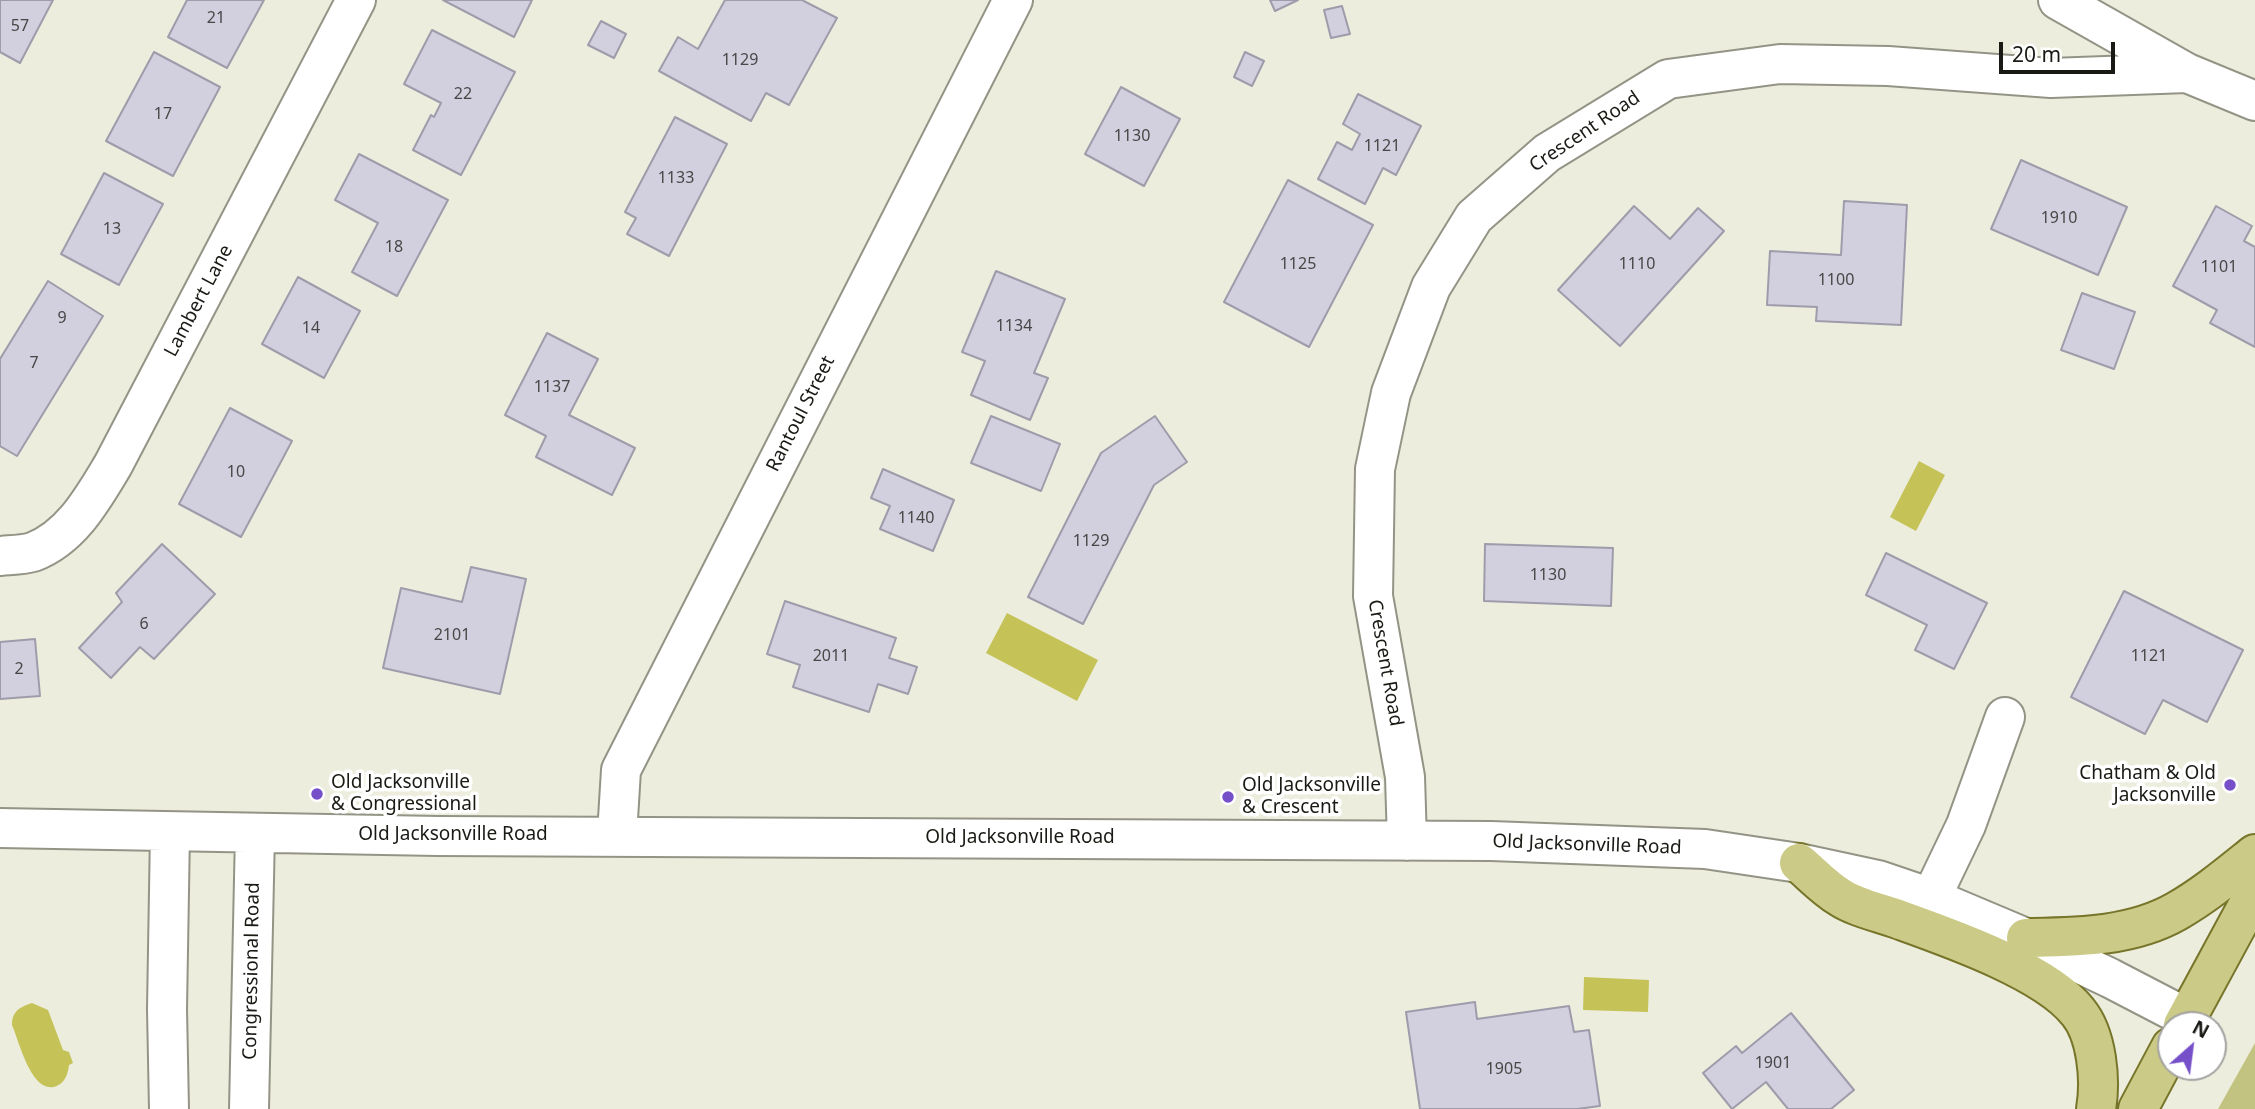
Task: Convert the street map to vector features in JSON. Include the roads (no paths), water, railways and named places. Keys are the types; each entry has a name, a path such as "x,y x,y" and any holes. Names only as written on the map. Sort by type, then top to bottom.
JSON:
{"main road":[{"path":"2026,938 2084,937 2147,924 2175,912 2212,889 2255,854"},
{"path":"1799,863 1841,898 1957,940 2022,971 2054,991 2078,1011 2091,1033 2096,1051 2096,1109"},
{"path":"2190,1011 2255,892"},
{"path":"2138,1109 2157,1073"}],"street":[{"name":"Lambert Lane","path":"0,556 32,552 58,538 86,510 113,465 356,0"},
{"name":"Rantoul Street","path":"617,835 621,770 1013,0"},
{"path":"2058,0 2188,73 2255,101"},
{"name":"Crescent Road","path":"1407,841 1405,777 1373,596 1375,469 1391,393 1431,287 1474,217 1547,153 1668,79 1780,64 1888,66 2051,78 2188,73"},
{"path":"1931,898 1966,825 2004,717"},
{"name":"Old Jacksonville Road","path":"0,828 255,833 1407,841 1705,849 1799,863 1878,880 1931,898 2026,938 2110,978 2157,1013"},
{"path":"169,1109 167,1009 170,832"},
{"name":"Congressional Road","path":"249,1109 255,833"}],"place":[{"name":"Chatham & Old Jacksonville","path":"2230,785"},
{"name":"Old Jacksonville & Congressional","path":"317,794"},
{"name":"Old Jacksonville & Crescent","path":"1228,797"}]}
